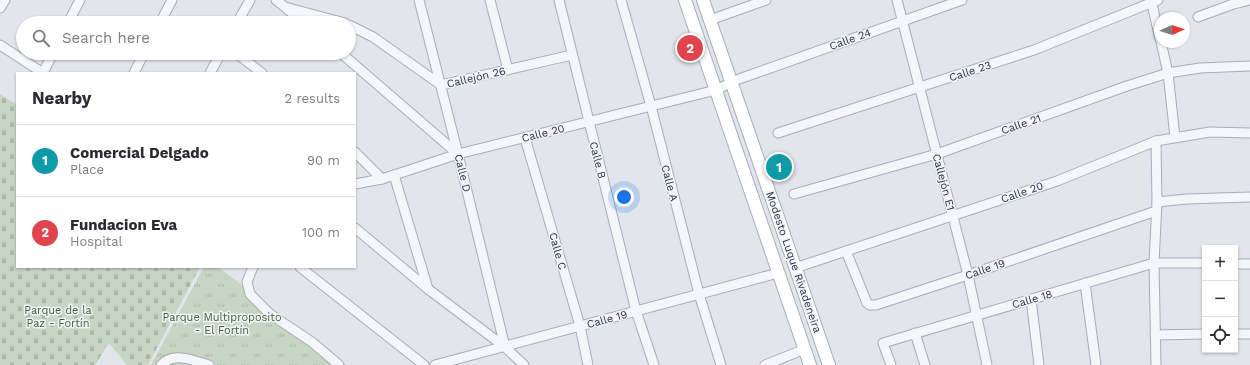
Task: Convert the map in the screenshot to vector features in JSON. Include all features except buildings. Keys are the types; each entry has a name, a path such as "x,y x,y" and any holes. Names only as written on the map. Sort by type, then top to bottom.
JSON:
{"street":[{"path":"0,8 5,0"},
{"path":"72,16 80,0"},
{"path":"164,16 172,0"},
{"path":"241,16 250,0"},
{"path":"276,0 296,16"},
{"name":"Calle D","path":"419,0 505,347"},
{"path":"490,0 508,70"},
{"name":"Calle B","path":"559,0 636,311 654,365"},
{"name":"Calle A","path":"621,0 651,106 699,294 721,365"},
{"name":"Modesto Luque Rivadeneira","path":"685,0 810,365"},
{"name":"Modesto Luque Rivadeneira","path":"703,0 722,53 735,81 762,171 829,365"},
{"path":"710,20 766,0"},
{"name":"Callejón E1","path":"897,0 968,275 987,365"},
{"name":"Calle 24","path":"735,81 962,0"},
{"path":"1198,17 1233,4 1250,0"},
{"path":"1154,1 1156,12"},
{"name":"Calle 23","path":"778,133 1034,50 1154,1"},
{"path":"285,7 318,16"},
{"name":"Callejón 26","path":"356,28 373,37 440,85 572,55"},
{"path":"697,34 706,44 711,56 722,53"},
{"path":"0,46 16,56"},
{"path":"1162,48 1168,73 1175,137"},
{"path":"22,60 41,72"},
{"path":"44,72 50,60"},
{"path":"134,72 140,60"},
{"path":"211,72 217,60"},
{"path":"245,60 261,72"},
{"path":"349,60 458,154"},
{"name":"Calle 21","path":"794,194 937,154 1127,86 1168,73 1200,68 1250,66"},
{"name":"Calle 20","path":"356,184 382,179 458,154 716,90 735,81"},
{"name":"Calle 20","path":"795,268 1057,181 1156,141 1210,132 1250,133"},
{"name":"Calle C","path":"525,138 580,326 588,365"},
{"path":"1156,141 1154,263 1154,335 1156,365"},
{"path":"356,153 382,179"},
{"path":"740,162 750,159 753,161 757,169 762,171"},
{"path":"394,175 428,289"},
{"name":"Calle 19","path":"846,251 864,298 870,305 876,305 968,275 1156,206 1187,199 1250,197"},
{"path":"356,229 428,289 505,347 524,365"},
{"name":"Calle 18","path":"891,365 884,343 1154,263 1202,263"},
{"path":"1238,264 1250,264"},
{"path":"253,268 247,282 250,294 270,314 312,342 339,365"},
{"path":"301,268 424,365"},
{"name":"Calle 19","path":"435,365 778,273"},
{"path":"1086,283 1096,365"},
{"path":"1031,299 1039,365"},
{"path":"915,333 925,365"},
{"path":"1154,335 1202,334"},
{"path":"1238,334 1250,334"},
{"path":"765,365 805,349"},
{"path":"161,365 166,359 179,357 209,365"}],"green space":[{"name":"Parque de la Paz - Fortín","path":"0,94 16,104 16,268 199,268 148,365 127,365 109,343 95,365 0,365"},
{"name":"Parque Multiproposito - El Fortín","path":"203,268 219,268 346,365 151,365"}],"place":[{"name":"Fundacion Eva","path":"690,48"},
{"name":"Comercial Delgado","path":"779,167"}]}
